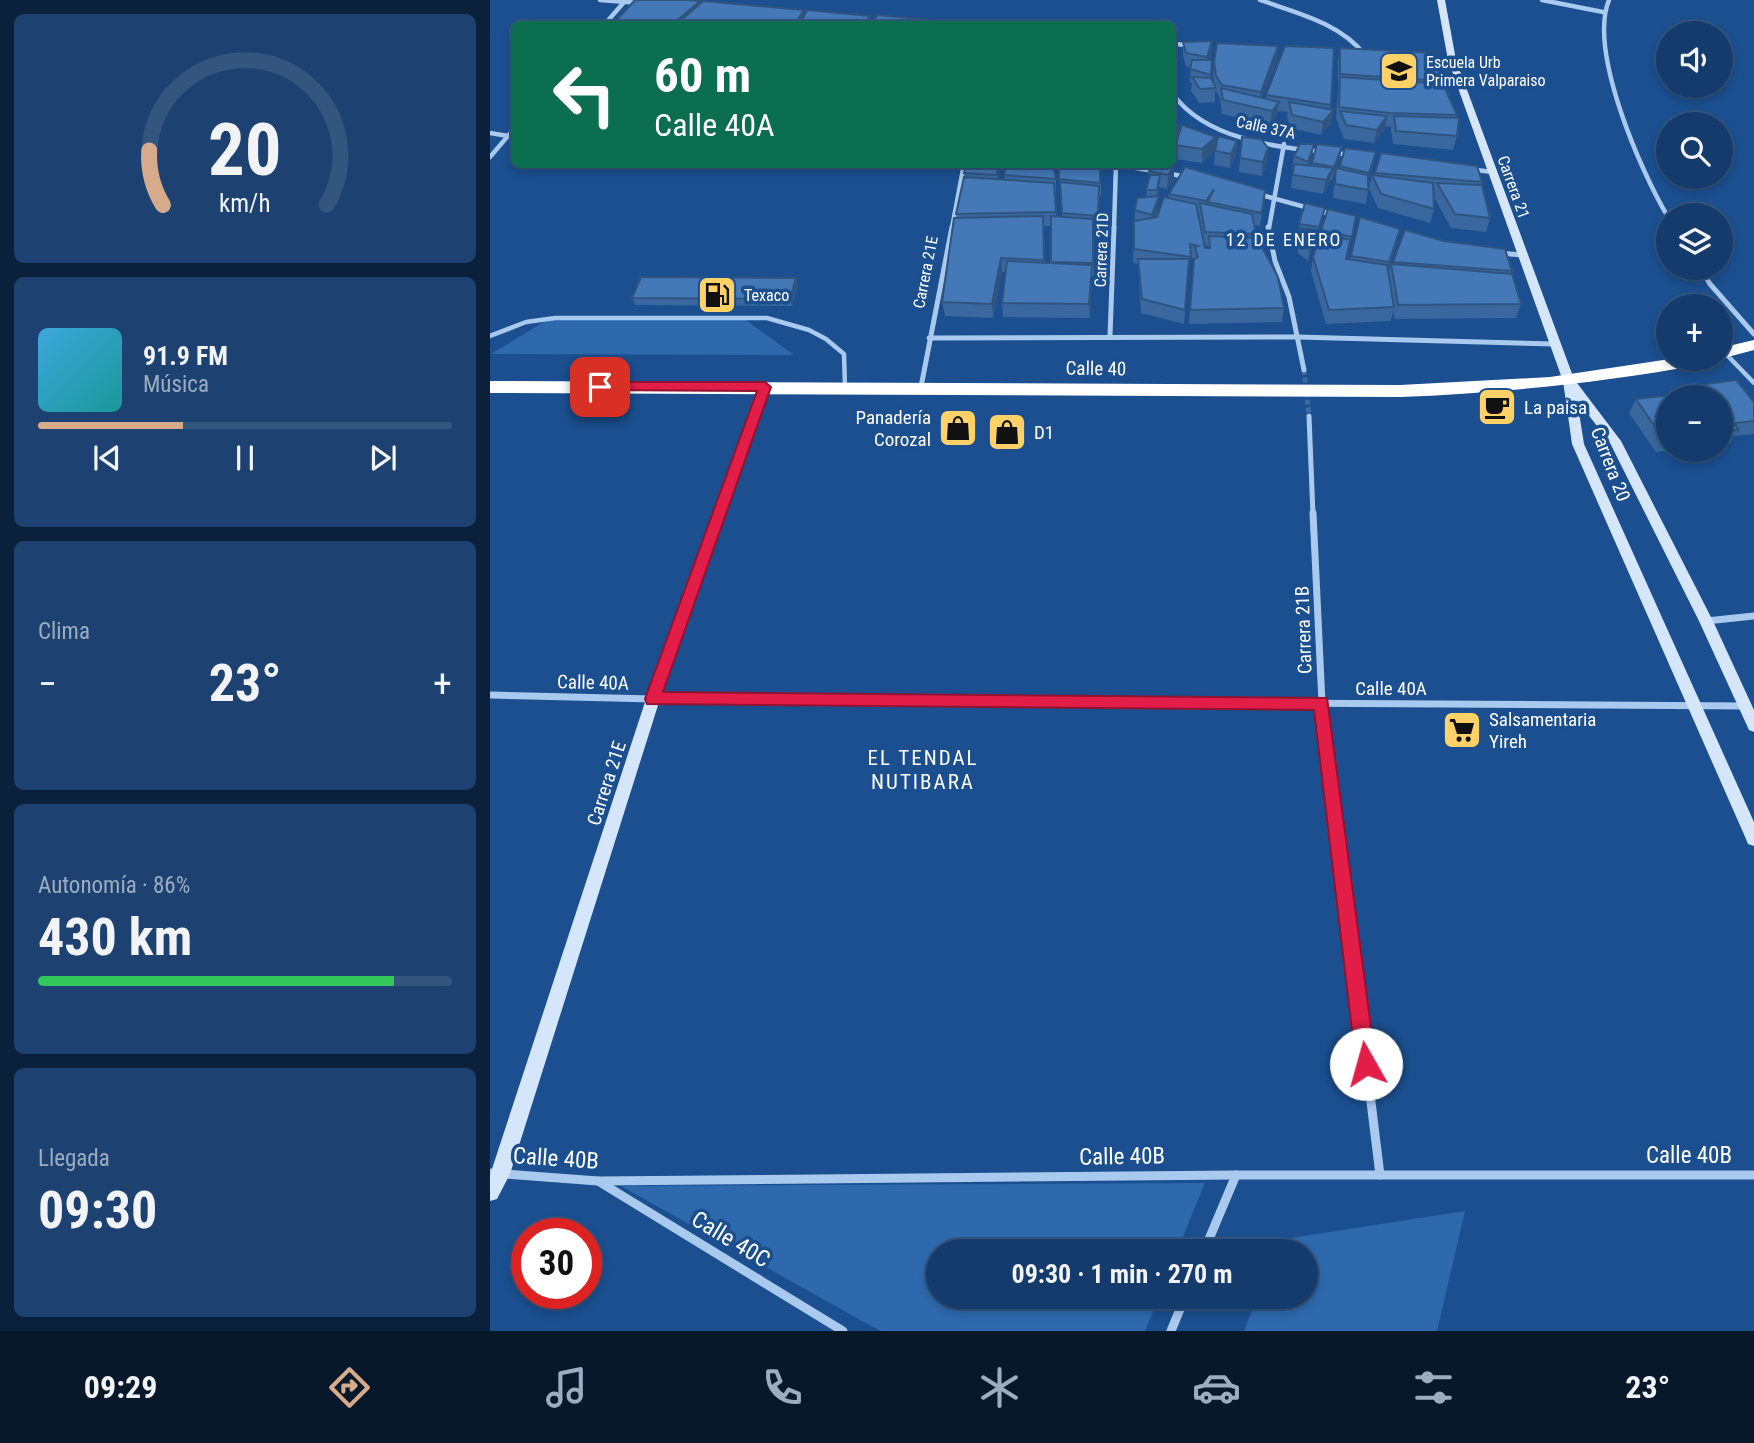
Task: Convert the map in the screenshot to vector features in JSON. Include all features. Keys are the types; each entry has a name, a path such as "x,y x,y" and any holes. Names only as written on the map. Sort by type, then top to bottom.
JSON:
{"highway":[{"path":"1733,351 1754,345"},
{"name":"Calle 40","path":"490,387 921,387 1322,392 1472,389 1569,381 1656,366"}],"street":[{"path":"600,0 648,4"},
{"path":"1260,0 1345,35 1359,43 1366,56"},
{"name":"Carrera 21","path":"1441,0 1452,60 1569,381"},
{"path":"1542,0 1603,12"},
{"path":"1609,0 1603,12 1613,92 1628,139 1660,203"},
{"path":"608,21 625,1"},
{"path":"1176,44 1200,45"},
{"path":"1352,55 1378,56"},
{"path":"1427,59 1452,60"},
{"name":"Calle 37A","path":"1176,103 1189,114 1210,125 1241,136 1362,156"},
{"path":"490,158 511,132"},
{"path":"490,134 508,135"},
{"path":"1284,144 1268,225 1275,261 1289,297 1304,370"},
{"name":"Carrera 21E","path":"921,387 963,168"},
{"name":"Carrera 21D","path":"1110,336 1115,168"},
{"path":"1132,168 1190,178"},
{"path":"1466,169 1492,172"},
{"path":"1250,192 1336,216"},
{"path":"1496,253 1522,255"},
{"path":"1708,280 1754,334"},
{"path":"929,338 1298,337 1554,344"},
{"name":"Carrera 20","path":"1569,381 1615,441 1706,621 1754,726"},
{"name":"Carrera 20","path":"1569,381 1578,444 1754,839"},
{"name":"Carrera 21E","path":"490,1192 653,699 765,387"},
{"name":"Carrera 21B","path":"1309,416 1322,703 1380,1175"},
{"path":"1706,621 1754,616"},
{"name":"Calle 40A","path":"490,695 653,699 1745,706"},
{"name":"Calle 40B","path":"496,1173 598,1181 1236,1175 1754,1175"},
{"path":"1209,1239 1236,1175"},
{"name":"Calle 40C","path":"598,1181 843,1331"},
{"path":"1171,1331 1180,1309"}],"lane":[{"path":"490,337 526,322 555,318 767,318 800,325 827,337 844,354 845,387"},
{"path":"1733,364 1754,383"}],"shaded area":[{"path":"743,318 794,355 491,354 547,320"},
{"path":"1205,1183 1182,1239 926,1239 926,1309 1154,1309 1145,1331 880,1331 621,1186"},
{"path":"1465,1211 1437,1331 1244,1331 1252,1309 1318,1309 1318,1239 1284,1239"}],"building":[{"path":"635,0 700,1 677,21 616,21"},
{"path":"703,1 804,10 797,21 680,21"},
{"path":"807,10 870,16 866,21 802,21"},
{"path":"877,15 941,21 874,21"},
{"path":"1212,41 1207,57 1186,53 1183,42"},
{"path":"1217,43 1278,46 1261,92 1222,85 1216,76 1214,62"},
{"path":"1285,46 1334,48 1331,105 1266,95"},
{"path":"1340,48 1436,53 1442,81 1340,74"},
{"path":"1192,60 1212,60 1211,75 1190,69"},
{"path":"1192,77 1211,78 1216,88 1200,89"},
{"path":"1340,77 1443,84 1457,115 1390,113 1339,107"},
{"path":"1221,88 1279,102 1272,111 1223,100"},
{"path":"1289,102 1334,110 1323,122 1292,115"},
{"path":"1340,111 1387,116 1377,130 1346,125"},
{"path":"1394,116 1459,118 1457,136 1396,131"},
{"path":"1182,125 1216,137 1202,149 1176,145"},
{"path":"1218,136 1237,141 1231,154 1215,151"},
{"path":"1242,137 1261,139 1268,148 1263,162 1240,158"},
{"path":"1300,144 1314,144 1308,162 1294,156"},
{"path":"1317,144 1342,147 1334,167 1312,163"},
{"path":"1345,148 1376,152 1369,173 1340,166"},
{"path":"1381,153 1477,166 1482,182 1375,173"},
{"path":"1294,164 1333,168 1326,180 1293,175"},
{"path":"1185,167 1265,190 1262,213 1208,202 1214,189 1206,201 1169,194"},
{"path":"965,168 998,168 997,175 964,173"},
{"path":"1005,168 1054,168 1056,179 1004,175"},
{"path":"1059,168 1100,168 1100,183 1059,179"},
{"path":"1151,168 1173,168 1168,175 1149,171"},
{"path":"1336,168 1368,175 1368,190 1335,184"},
{"path":"1150,175 1160,175 1157,190 1146,190"},
{"path":"1372,175 1433,183 1434,209 1381,194"},
{"path":"964,177 1054,183 1056,212 956,214"},
{"path":"1060,182 1099,186 1098,216 1062,213"},
{"path":"1437,183 1482,185 1490,218 1455,214"},
{"path":"1159,196 1152,215 1135,210 1137,198"},
{"path":"1164,197 1196,204 1205,248 1210,248 1209,236 1257,238 1278,277 1284,308 1190,310 1194,259 1198,257 1195,247 1198,246 1190,244 1191,257 1134,249 1134,221 1157,217"},
{"path":"1200,203 1252,214 1256,234 1205,232"},
{"path":"1305,203 1325,208 1319,227 1299,224"},
{"path":"1328,209 1356,216 1352,237 1321,230"},
{"path":"1043,216 1044,260 1001,258 992,304 942,302 954,218"},
{"path":"1051,216 1093,219 1093,263 1051,262"},
{"path":"1360,217 1400,229 1389,262 1351,256"},
{"path":"1298,228 1317,230 1310,247 1301,239"},
{"path":"1405,230 1444,241 1505,249 1512,271 1393,262"},
{"path":"1321,233 1350,240 1346,259 1387,265 1394,307 1329,310 1313,257"},
{"path":"1138,259 1189,259 1185,310 1142,299"},
{"path":"1007,261 1092,265 1089,304 1002,303"},
{"path":"1391,264 1512,274 1521,304 1398,305"},
{"name":"Texaco","path":"641,277 796,278 790,299 632,298"},
{"path":"1736,380 1754,402 1754,421 1735,423 1738,430 1733,431 1733,385 1706,384"},
{"path":"1656,397 1656,428 1636,399"}],"tunnel":[{"path":"1304,370 1309,416"}],"place":[{"name":"Escuela Urb Primera Valparaiso","path":"1399,71"},
{"name":"Texaco","path":"717,295"},
{"name":"La paisa","path":"1497,407"},
{"name":"Panadería Corozal","path":"958,428"},
{"name":"D1","path":"1007,432"},
{"name":"Salsamentaria Yireh","path":"1462,730"}],"district":[{"name":"12 DE ENERO","path":"1284,240"},
{"name":"EL TENDAL NUTIBARA","path":"923,770"}],"route":[{"path":"600,387 765,387 653,699 1322,703 1366,1064"}]}
